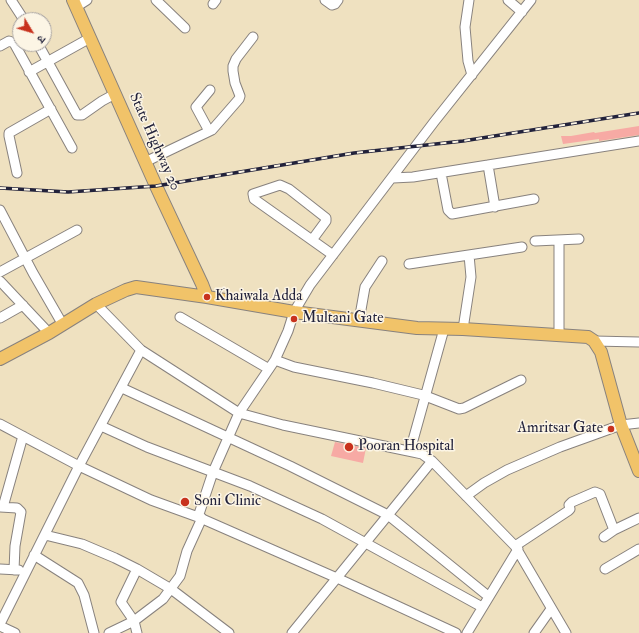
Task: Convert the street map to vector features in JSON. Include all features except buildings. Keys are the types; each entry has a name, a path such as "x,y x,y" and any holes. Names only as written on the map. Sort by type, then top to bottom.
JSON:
{"main road":[{"name":"State Highway 20","path":"74,3 207,297"},
{"path":"0,359 63,325 96,304 136,287 207,297 294,312 418,328 463,329 588,337 594,341 602,352 621,426 639,471"}],"street":[{"path":"12,0 19,12"},
{"path":"74,3 88,0"},
{"path":"156,0 185,28"},
{"path":"325,0 332,5 338,0"},
{"path":"469,0 465,21 465,41 472,75"},
{"path":"508,0 522,12"},
{"path":"109,633 134,621 159,603 180,576 187,551 200,517 213,472 228,437 239,413 275,360 288,331 294,312 310,285 531,0"},
{"path":"145,162 209,131 239,98 233,66 236,59 252,37"},
{"path":"29,72 90,38"},
{"path":"0,46 9,41 14,44 72,148"},
{"path":"43,52 78,114 82,115 115,94"},
{"path":"209,131 196,108 197,104 210,90"},
{"path":"17,173 9,133 51,109"},
{"path":"393,178 441,173 639,141"},
{"path":"488,165 495,207"},
{"path":"441,173 448,210 451,214 534,199"},
{"path":"312,240 326,220 326,217 290,189 282,185 253,194 254,199 312,240 333,254"},
{"path":"0,210 63,325"},
{"path":"0,272 77,230"},
{"path":"535,241 579,239"},
{"path":"559,240 559,336"},
{"path":"409,264 522,247"},
{"path":"463,329 471,277 469,255"},
{"path":"359,320 366,284 382,262"},
{"path":"0,283 49,333"},
{"path":"96,304 141,350 239,413 283,425 422,454 432,461 516,548 566,633"},
{"path":"0,318 23,305"},
{"path":"180,317 268,369"},
{"path":"410,451 444,329"},
{"path":"594,341 639,342"},
{"path":"15,633 0,625 79,466 141,350"},
{"path":"275,360 294,367 373,383 426,396 459,409 464,408 521,380"},
{"path":"122,388 228,437 388,515 488,596"},
{"path":"466,496 484,482 517,465 560,447 621,426 639,423"},
{"path":"0,424 79,466 151,500 200,517 456,633"},
{"path":"101,426 147,447 250,486 322,519 482,607"},
{"path":"14,570 15,546 21,512 17,508 2,507 23,436"},
{"path":"292,633 432,461"},
{"path":"466,633 516,548 568,511 570,508 569,505 572,502 595,492 599,493 614,530"},
{"path":"604,537 614,530 639,518"},
{"path":"45,535 82,544 137,569 170,589 229,633"},
{"path":"605,569 639,549"},
{"path":"34,555 78,583 84,595 94,633"},
{"path":"0,569 26,571"},
{"path":"137,569 121,600 122,606 134,621 137,633"},
{"path":"534,633 551,609"}],"railway":[{"path":"0,188 68,192 156,186 354,153 463,141 639,113"}],"place":[{"name":"Khaiwala Adda","path":"207,297"},
{"name":"Multani Gate","path":"294,319"},
{"name":"Amritsar Gate","path":"611,429"},
{"name":"Pooran Hospital","path":"349,447"},
{"name":"Soni Clinic","path":"185,502"}]}
